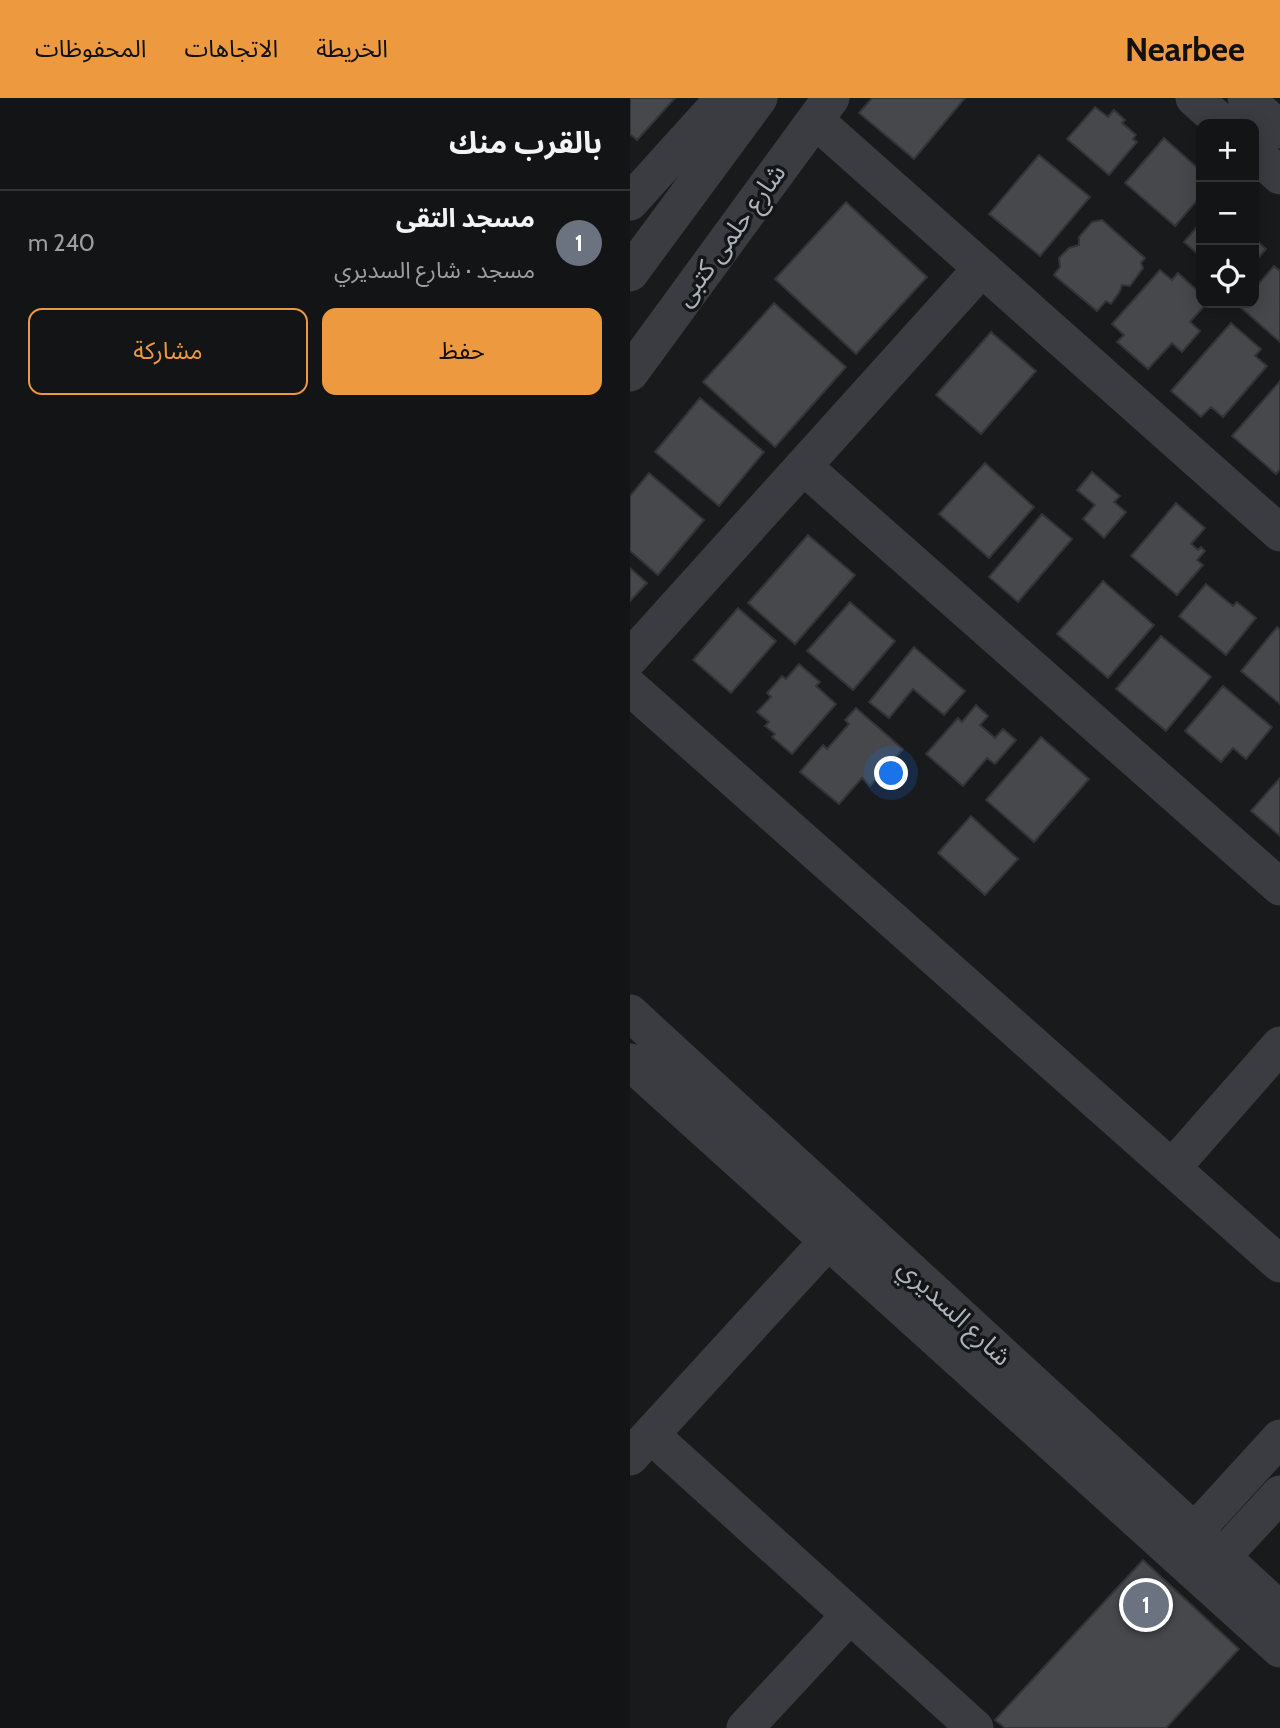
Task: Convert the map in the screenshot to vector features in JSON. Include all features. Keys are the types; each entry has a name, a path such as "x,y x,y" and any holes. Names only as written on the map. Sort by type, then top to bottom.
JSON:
{"street":[{"path":"630,202 724,98"},
{"path":"630,273 760,98"},
{"path":"1194,98 1217,119"},
{"path":"1246,98 1280,130"},
{"path":"823,109 982,268 1280,533"},
{"name":"شارع حلمى كتبى","path":"630,373 823,109"},
{"path":"1259,157 1280,176"},
{"path":"630,658 982,268"},
{"path":"803,466 1280,887"},
{"path":"630,687 1280,1264"},
{"name":"شارع السديري","path":"630,1013 1202,1551 1280,1649"},
{"path":"1172,1168 1280,1045"},
{"name":"شارع السديري","path":"630,1062 827,1242 1202,1551 1280,1610"},
{"path":"827,1242 640,1446 850,1615 975,1728"},
{"path":"1202,1551 1280,1438"},
{"path":"1202,1551 1280,1494"},
{"path":"745,1728 850,1615"}],"building":[{"path":"630,98 675,98 637,140 630,134"},
{"path":"872,98 965,98 914,159 859,113"},
{"path":"1095,107 1108,117 1114,110 1125,120 1122,123 1136,135 1133,139 1137,142 1109,175 1067,139"},
{"path":"1164,138 1196,167 1196,202 1175,226 1125,183"},
{"path":"1039,155 1090,197 1040,256 989,214"},
{"path":"846,202 927,277 856,354 775,279"},
{"path":"1102,220 1145,258 1141,263 1143,268 1130,286 1122,285 1111,304 1106,301 1097,311 1054,275 1060,267 1059,258 1069,248 1079,245 1079,237 1092,222"},
{"path":"1196,228 1196,253 1184,242"},
{"path":"1259,243 1266,249 1259,257"},
{"path":"1274,266 1280,271 1280,342 1241,308 1259,308 1259,283"},
{"path":"1160,270 1172,280 1178,273 1196,289 1196,308 1203,308 1190,322 1200,331 1182,352 1172,343 1148,369 1117,342 1124,335 1112,324"},
{"path":"774,303 846,367 775,447 703,382"},
{"path":"1231,323 1261,349 1255,356 1267,366 1223,417 1211,407 1201,417 1171,391"},
{"path":"991,332 1036,371 981,434 936,395"},
{"path":"1280,381 1280,469 1276,474 1232,436"},
{"path":"700,398 764,452 719,506 655,452"},
{"path":"985,463 1034,507 989,558 939,514"},
{"path":"1092,472 1120,496 1114,502 1126,512 1104,538 1083,519 1095,505 1077,490"},
{"path":"649,473 704,520 658,575 630,551 630,496"},
{"path":"1176,503 1205,528 1191,544 1198,550 1201,547 1205,551 1197,560 1203,565 1177,595 1131,556"},
{"path":"1042,514 1072,539 1018,602 989,577"},
{"path":"808,535 855,575 795,644 748,603"},
{"path":"630,568 647,583 630,601"},
{"path":"1103,581 1154,625 1108,678 1057,634"},
{"path":"1206,584 1233,606 1237,602 1256,618 1226,655 1179,616"},
{"path":"850,602 895,641 853,690 807,651"},
{"path":"738,608 776,641 731,693 693,660"},
{"path":"1277,627 1280,630 1280,704 1241,671"},
{"path":"1161,636 1211,677 1166,731 1116,689"},
{"path":"914,647 965,691 944,715 913,689 889,718 869,702"},
{"path":"799,664 820,682 816,686 836,704 792,754 772,737 775,734 765,726 769,722 757,712 771,697 767,693 782,676 786,679"},
{"path":"1223,686 1272,727 1246,759 1233,748 1221,762 1185,731"},
{"path":"976,705 988,716 980,725 995,738 1003,729 1016,740 995,764 987,758 963,786 926,754 958,718 962,722"},
{"path":"856,708 903,749 870,786 862,778 839,804 800,772 823,745 827,749 849,724 845,720"},
{"path":"1041,737 1089,779 1034,842 986,800"},
{"path":"1280,778 1280,836 1251,811"},
{"path":"971,816 1018,859 985,895 938,853"},
{"path":"1143,1560 1239,1649 1166,1728 1005,1728 995,1720"}],"place":[{"name":"مسجد التقى","path":"1146,1605"}]}
